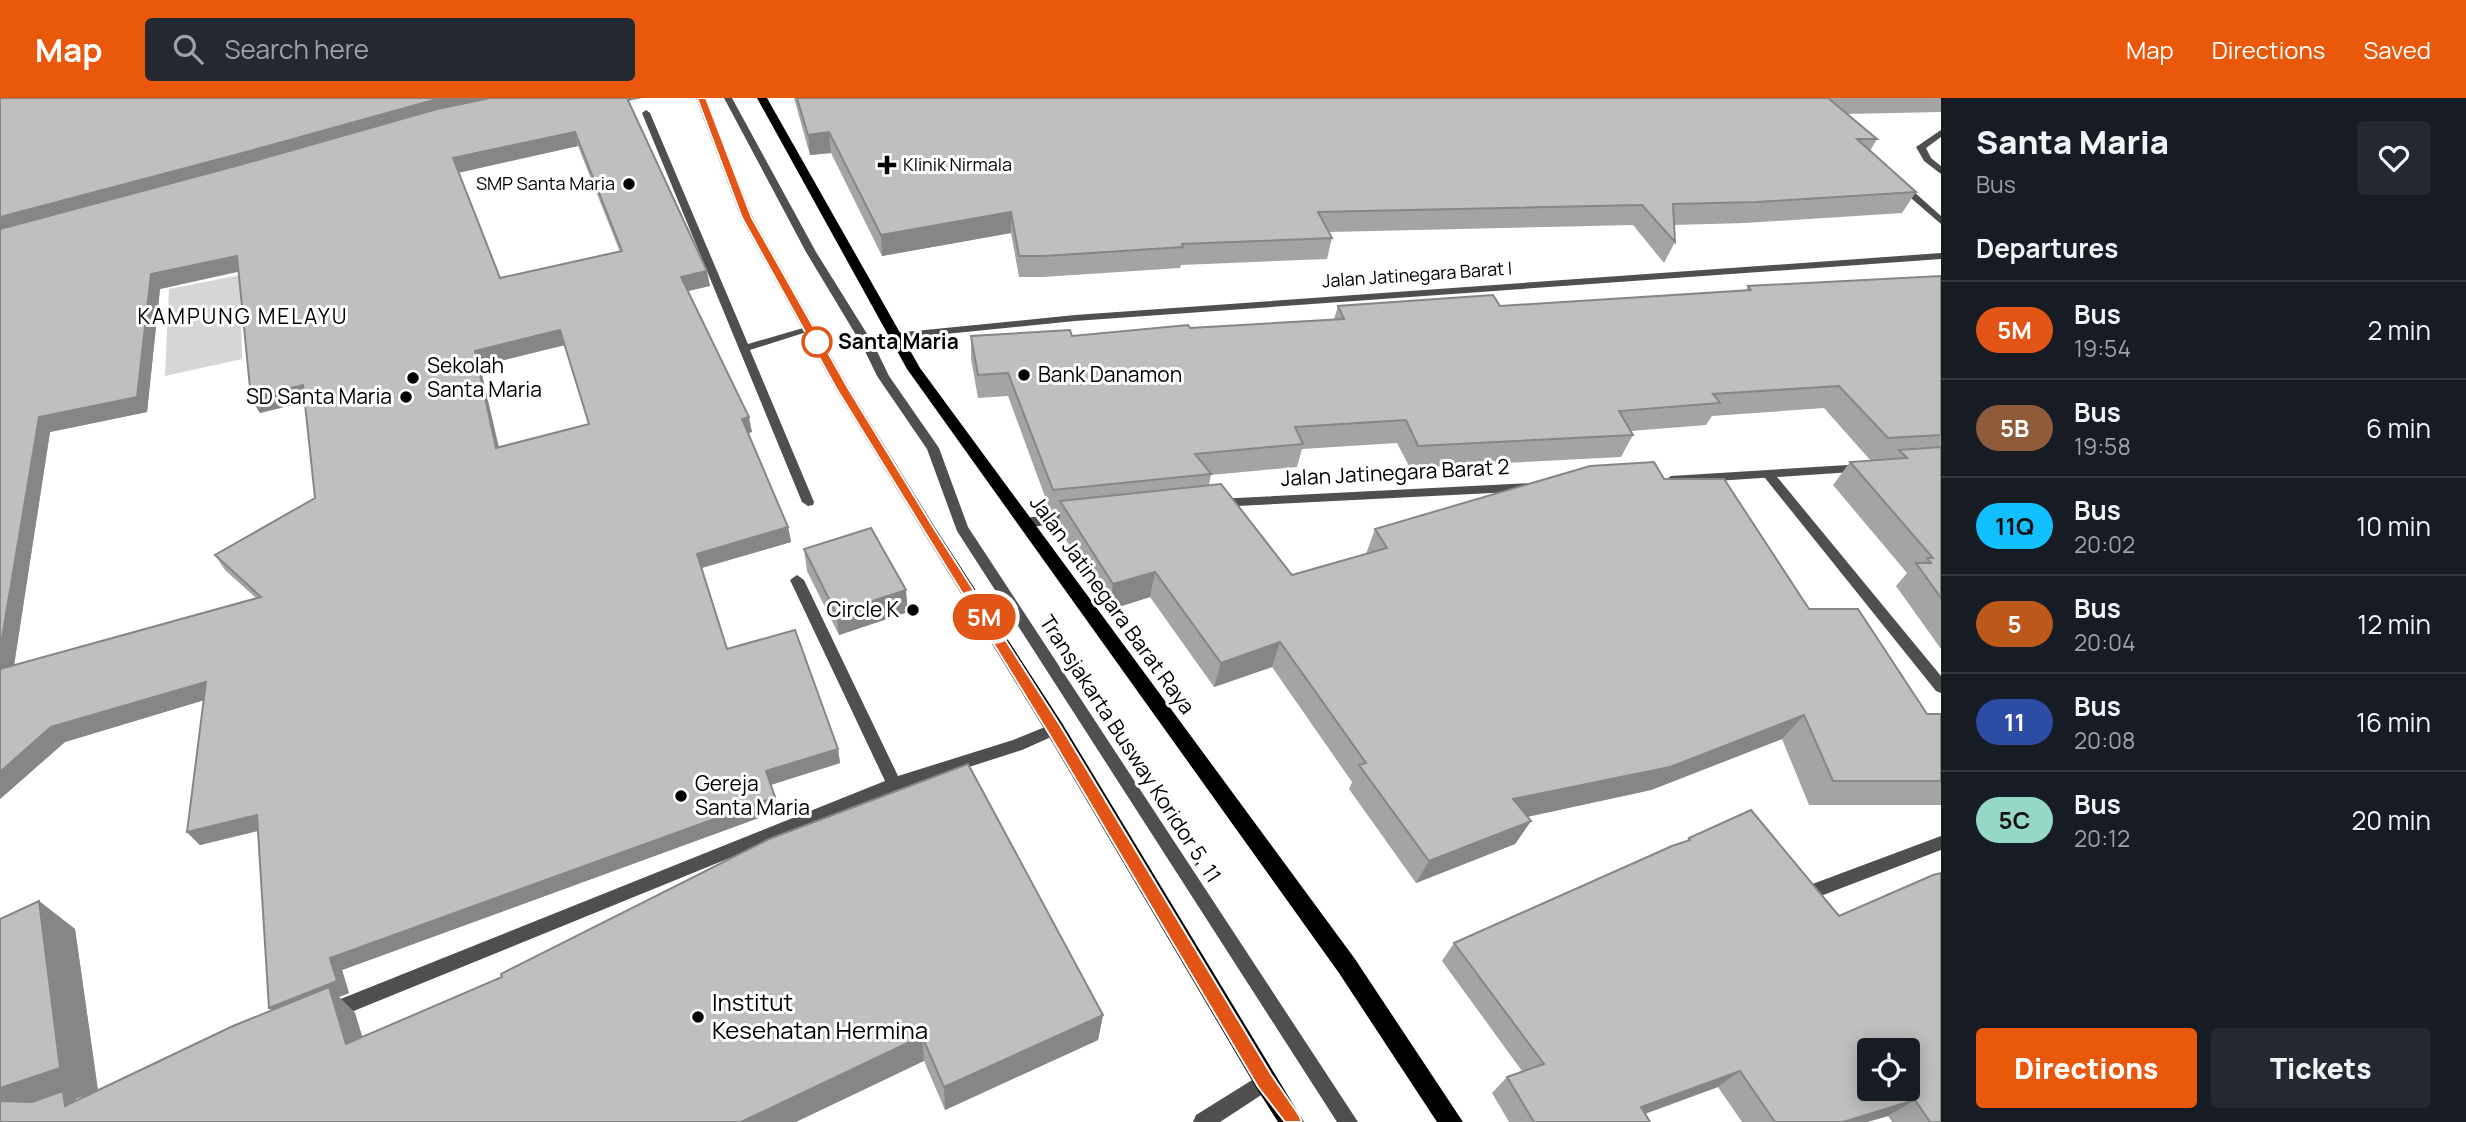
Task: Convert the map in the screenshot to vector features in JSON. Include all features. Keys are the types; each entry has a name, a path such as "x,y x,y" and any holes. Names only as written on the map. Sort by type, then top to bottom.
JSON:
{"main road":[{"path":"701,98 747,218 842,388 930,533 1055,729 1292,1122"},
{"name":"Jalan Jatinegara Barat Raya","path":"762,98 914,369 1347,966 1451,1122"}],"street":[{"name":"Transjakarta Busway Koridor 5, 11","path":"728,98 811,252 868,345 883,376 933,448 962,528 1348,1122"},
{"path":"646,113 808,502"},
{"path":"1941,133 1922,147 1927,159 1941,171"},
{"path":"1891,175 1941,221"},
{"name":"Jalan Jatinegara Barat I","path":"895,336 1075,318 1941,256"},
{"path":"745,348 810,328"},
{"path":"1660,481 1875,467"},
{"path":"1769,475 1941,687"},
{"name":"Jalan Jatinegara Barat 2","path":"1203,504 1551,486"},
{"path":"1024,523 1091,516"},
{"path":"797,580 894,784"},
{"path":"314,1018 894,784 1017,745 1055,729"},
{"path":"1805,894 1941,843"},
{"path":"1203,1122 1265,1081"}],"shaded area":[{"path":"240,275 242,359 165,376 169,289"}],"building":[{"path":"0,98 441,98 0,217"},
{"name":"Sekolah Santa Maria","path":"490,98 627,98 707,271 681,277 749,417 742,419 788,527 697,554 727,649 795,630 838,749 766,771 775,797 330,958 337,981 269,1008 257,815 187,832 206,682 51,727 0,772 0,669 261,597 215,555 315,498 303,385 251,398 237,256 151,274 137,397 39,417 0,650 0,229 437,109","holes":["575,132 622,251 500,278 453,158","560,330 589,424 496,448 475,351"]},
{"path":"797,98 1828,98 1877,139 1857,139 1916,192 1757,202 1673,204 1675,242 1642,205 1318,212 1332,238 1182,244 1183,247 1019,256 1011,212 881,235 829,132 808,135"},
{"path":"1941,276 1941,435 1888,438 1839,386 1713,394 1720,403 1619,411 1633,435 1418,446 1406,420 1295,427 1303,444 1195,454 1211,474 1053,490 1008,373 978,375 971,336 1070,330 1072,336 1188,325 1190,328 1344,319 1338,306 1493,295 1500,306 1751,290 1748,286"},
{"path":"1941,447 1941,598 1916,563 1931,563 1927,558 1933,558 1850,462 1907,458 1899,450"},
{"path":"1654,462 1664,479 1724,479 1809,609 1858,609 1927,714 1941,714 1941,781 1833,781 1804,715 1670,767 1513,799 1531,821 1429,861 1359,765 1366,763 1280,642 1221,663 1155,572 1113,584 1060,501 1221,484 1292,575 1387,548 1375,529 1590,466"},
{"path":"871,528 906,590 836,613 804,549"},
{"path":"968,764 1103,1015 944,1087 922,1036 741,1122 0,1122 0,1101 32,1102 63,1091 65,1106 233,1026 329,987 346,1044 502,977 501,974 769,839"},
{"path":"1751,810 1839,916 1941,873 1941,1122 1930,1122 1916,1101 1920,1101 1920,1038 1857,1038 1857,1101 1912,1101 1843,1122 1775,1122 1740,1071 1641,1107 1650,1122 1534,1122 1507,1077 1544,1064 1454,943 1690,840 1689,838"},
{"path":"39,901 60,1068 0,1088 0,919"}],"bus line":[{"name":"5M","path":"701,98 747,218 842,388 930,533 1055,729 1292,1122"}],"place":[{"name":"Klinik Nirmala","path":"887,165"},
{"name":"SMP Santa Maria","path":"629,184"},
{"name":"Santa Maria","path":"817,342"},
{"name":"Bank Danamon","path":"1024,375"},
{"name":"Sekolah Santa Maria","path":"413,378"},
{"name":"SD Santa Maria","path":"406,397"},
{"name":"Circle K","path":"913,610"},
{"name":"Gereja Santa Maria","path":"681,796"},
{"name":"Institut Kesehatan Hermina","path":"698,1017"}],"district":[{"name":"KAMPUNG MELAYU","path":"243,317"}]}
